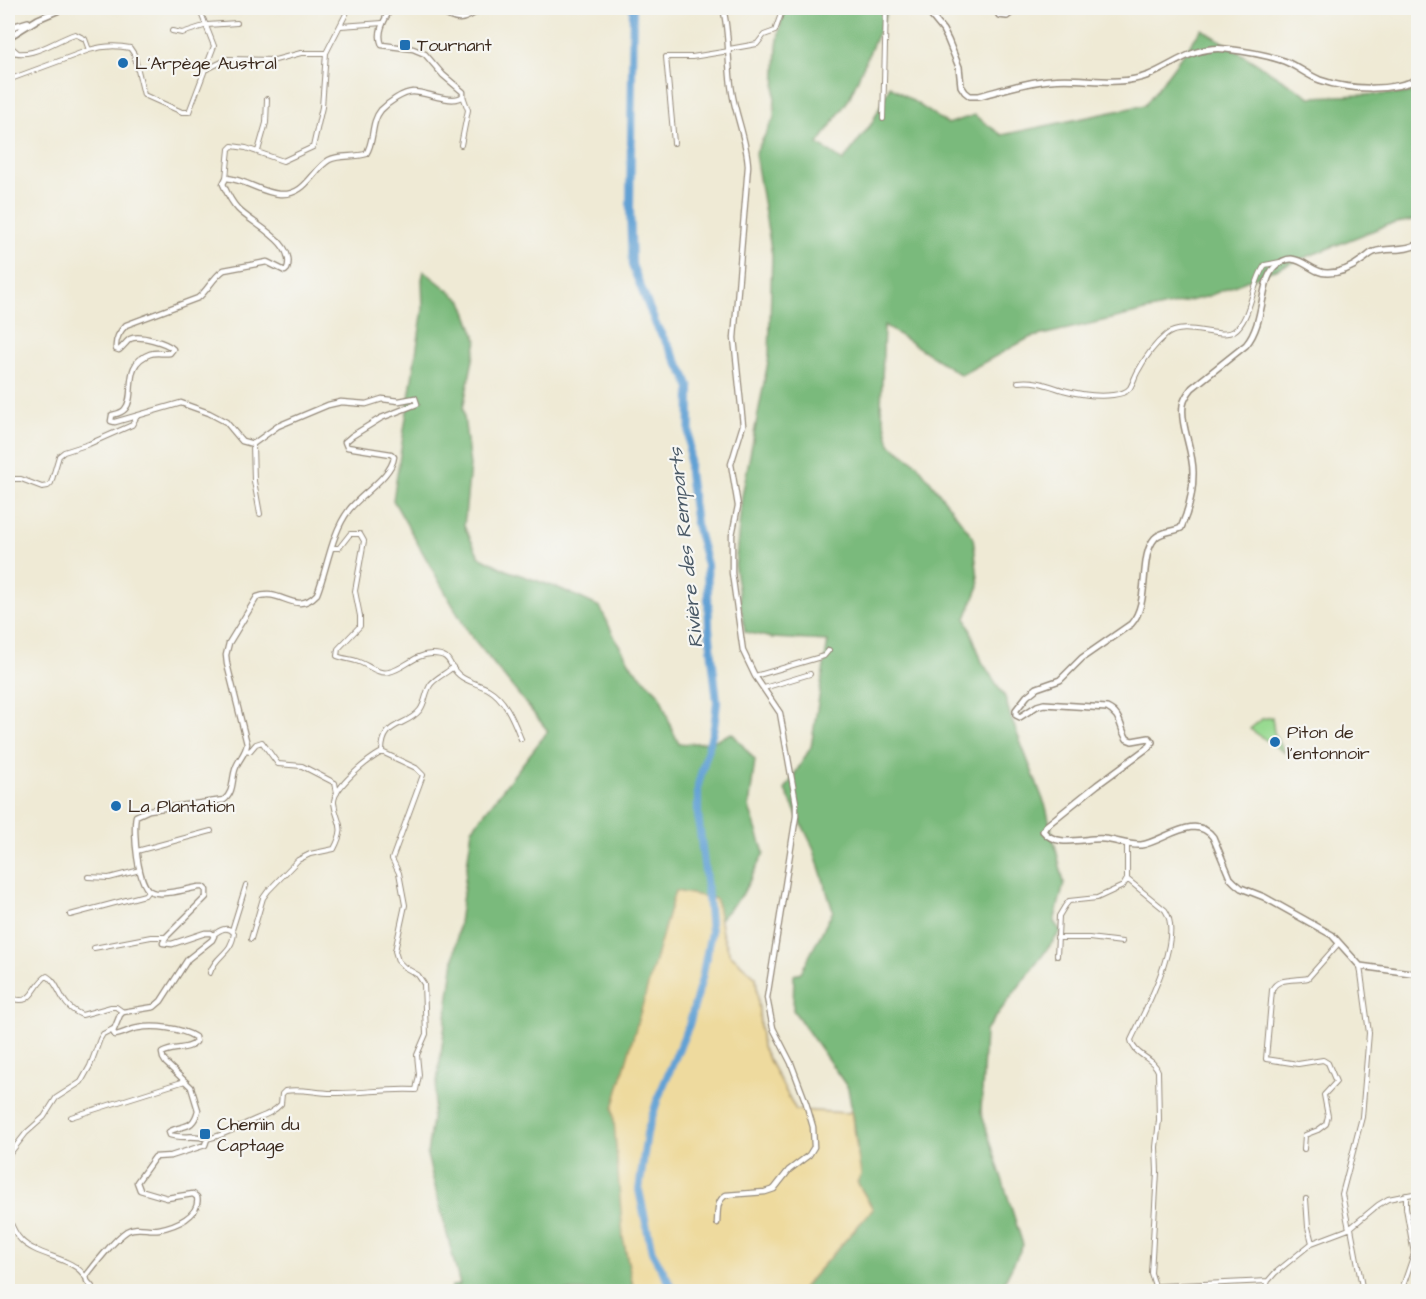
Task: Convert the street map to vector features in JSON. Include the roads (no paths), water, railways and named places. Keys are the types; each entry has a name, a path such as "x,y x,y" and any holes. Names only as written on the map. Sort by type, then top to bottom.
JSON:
{"main road":[{"path":"8,36 64,8"},
{"path":"925,8 943,30 958,67 962,86 970,96 1052,80 1105,82 1138,78 1149,75 1185,56 1214,48 1284,62 1307,74 1335,83 1382,88 1395,87 1419,78"},
{"path":"996,8 999,15 1007,16 1017,8"},
{"path":"1419,244 1412,248 1373,252 1354,266 1332,273 1318,271 1300,260 1290,260 1274,268 1268,278 1261,314 1252,338 1192,388 1186,396 1183,405 1193,475 1187,510 1181,528 1159,536 1153,542 1148,554 1136,618 1131,624 1082,658 1060,680 1037,688 1027,696 1016,711 1020,717 1037,706 1044,705 1107,708 1118,716 1127,739 1132,741 1149,738 1152,742 1150,746 1085,793 1043,831 1049,837 1075,841 1104,839 1139,845 1185,829 1201,828 1209,831 1230,878 1241,888 1264,897 1332,935 1360,966 1419,974"}],"street":[{"path":"8,80 89,50 121,46 130,48 134,54 144,95 182,112 189,112 214,46 199,8"},
{"path":"253,444 242,441 226,422 192,406 182,404 115,422 111,421 112,415 123,412 128,404 131,376 138,363 149,354 170,353 173,349 163,343 133,338 119,350 116,349 122,329 126,325 198,298 224,270 267,262 285,271 289,264 289,256 285,249 266,230 239,210 223,184 226,178 229,149 232,147 258,151 283,161 314,147 322,107 326,53 349,8"},
{"path":"391,8 379,38 382,45 413,49 425,54 443,75 463,92 468,110 461,145"},
{"path":"433,8 458,20 468,18 482,8"},
{"path":"717,1223 721,1198 726,1195 765,1192 774,1189 789,1170 809,1155 814,1147 813,1127 806,1103 791,1063 773,1028 767,998 796,816 796,803 780,712 755,676 743,651 732,573 732,535 738,506 731,464 743,425 734,338 748,166 747,152 732,94 727,25 723,8"},
{"path":"884,119 886,8"},
{"path":"674,143 666,57 692,57 757,44 764,35 775,31 782,14"},
{"path":"172,31 182,33 207,25 237,23"},
{"path":"341,26 383,24"},
{"path":"8,51 18,54 48,47 75,34 85,39 89,50"},
{"path":"8,36 11,47 18,54"},
{"path":"207,69 228,59 275,60 301,53 326,53"},
{"path":"226,178 234,178 267,192 287,194 307,183 332,158 366,154 371,144 377,116 385,107 402,96 413,92 455,100 463,96"},
{"path":"258,151 267,123 267,99"},
{"path":"1018,382 1042,383 1075,393 1110,395 1124,393 1156,344 1168,333 1193,329 1227,333 1233,331 1240,325 1246,314 1260,272 1265,265 1272,262 1284,262"},
{"path":"213,935 200,934 168,945 163,941 206,897 206,890 199,887 159,893 148,891 140,870 136,816 149,810 224,800 229,795 236,765 246,750 247,744 227,664 226,655 229,643 257,597 272,594 294,604 311,600 317,594 337,532 348,511 385,473 394,457 391,454 347,447 345,442 381,418 416,405 417,400 415,398 399,402 382,399 366,404 341,402 328,405 278,426 253,444"},
{"path":"8,479 21,479 42,487 48,486 59,456 64,452 132,425 137,416"},
{"path":"253,444 254,481 260,514"},
{"path":"332,548 339,548 350,534 360,534 364,541 355,591 360,626 336,652 336,656 360,662 385,673 430,654 448,657 461,676 492,691 500,699 512,716 521,739"},
{"path":"755,676 824,656 829,650"},
{"path":"382,752 382,743 386,734 397,724 418,712 424,704 430,686 453,667"},
{"path":"764,688 810,674"},
{"path":"246,750 250,751 256,744 262,742 278,764 302,766 332,779 337,794"},
{"path":"251,939 263,898 268,891 298,860 310,854 334,849 341,827 334,798 349,777 382,752"},
{"path":"113,1029 115,1035 141,1027 166,1029 192,1035 196,1042 192,1047 166,1050 162,1053 166,1063 191,1087 198,1110 197,1117 192,1123 169,1132 173,1137 199,1136 207,1139 226,1135 269,1114 281,1104 282,1094 285,1091 314,1091 332,1094 392,1088 416,1090 419,1075 417,1055 426,1034 424,984 418,975 398,961 394,951 405,905 399,873 392,859 423,775 417,768 382,752"},
{"path":"138,851 211,831"},
{"path":"1057,957 1059,916 1070,901 1097,898 1123,886 1127,879 1127,843"},
{"path":"88,877 109,878 140,870"},
{"path":"1127,879 1165,910 1170,929 1169,942 1157,987 1131,1040 1136,1051 1156,1066 1158,1071 1159,1120 1151,1273 1153,1282 1155,1286 1160,1286 1268,1281"},
{"path":"210,973 214,963 231,946 234,936 232,931 246,885"},
{"path":"70,915 145,895 148,891"},
{"path":"8,996 19,1000 26,998 36,991 41,979 47,976 52,979 61,998 82,1015 111,1007 116,1007 123,1012 154,1007 161,1001 188,958 212,940 213,935 224,929 232,931"},
{"path":"94,948 151,937 166,937"},
{"path":"1057,938 1089,938 1122,942"},
{"path":"1304,1149 1305,1135 1326,1124 1328,1116 1324,1095 1336,1082 1328,1063 1323,1060 1298,1065 1266,1059 1272,990 1281,981 1308,978 1340,943"},
{"path":"1360,966 1369,1033 1362,1118 1342,1194 1363,1292"},
{"path":"8,1156 26,1133 44,1117 56,1098 81,1082 103,1034 113,1029 123,1012"},
{"path":"71,1117 186,1081"},
{"path":"86,1278 125,1232 138,1228 158,1229 195,1212 198,1203 197,1197 193,1194 167,1198 140,1190 137,1182 155,1157 171,1156 205,1145 207,1139"},
{"path":"1264,1292 1268,1281 1312,1243 1350,1229 1388,1199 1419,1193"},
{"path":"1401,1292 1414,1254 1406,1195"},
{"path":"1306,1199 1308,1227 1312,1243"},
{"path":"8,1216 13,1230 31,1249 64,1261 84,1274 96,1292"}],"waterway":[{"name":"Rivière des Remparts","path":"633,8 630,209 632,265 656,325 690,388 689,473 696,524 707,565 709,628 717,702 714,727 698,785 698,815 711,932 702,978 689,1025 658,1098 647,1133 639,1190 652,1252 675,1292"}],"place":[{"name":"Tournant","path":"405,45"},
{"name":"L'Arpège Austral","path":"123,63"},
{"name":"Piton de l'entonnoir","path":"1275,742"},
{"name":"La Plantation","path":"116,806"},
{"name":"Chemin du Captage","path":"205,1134"}]}
